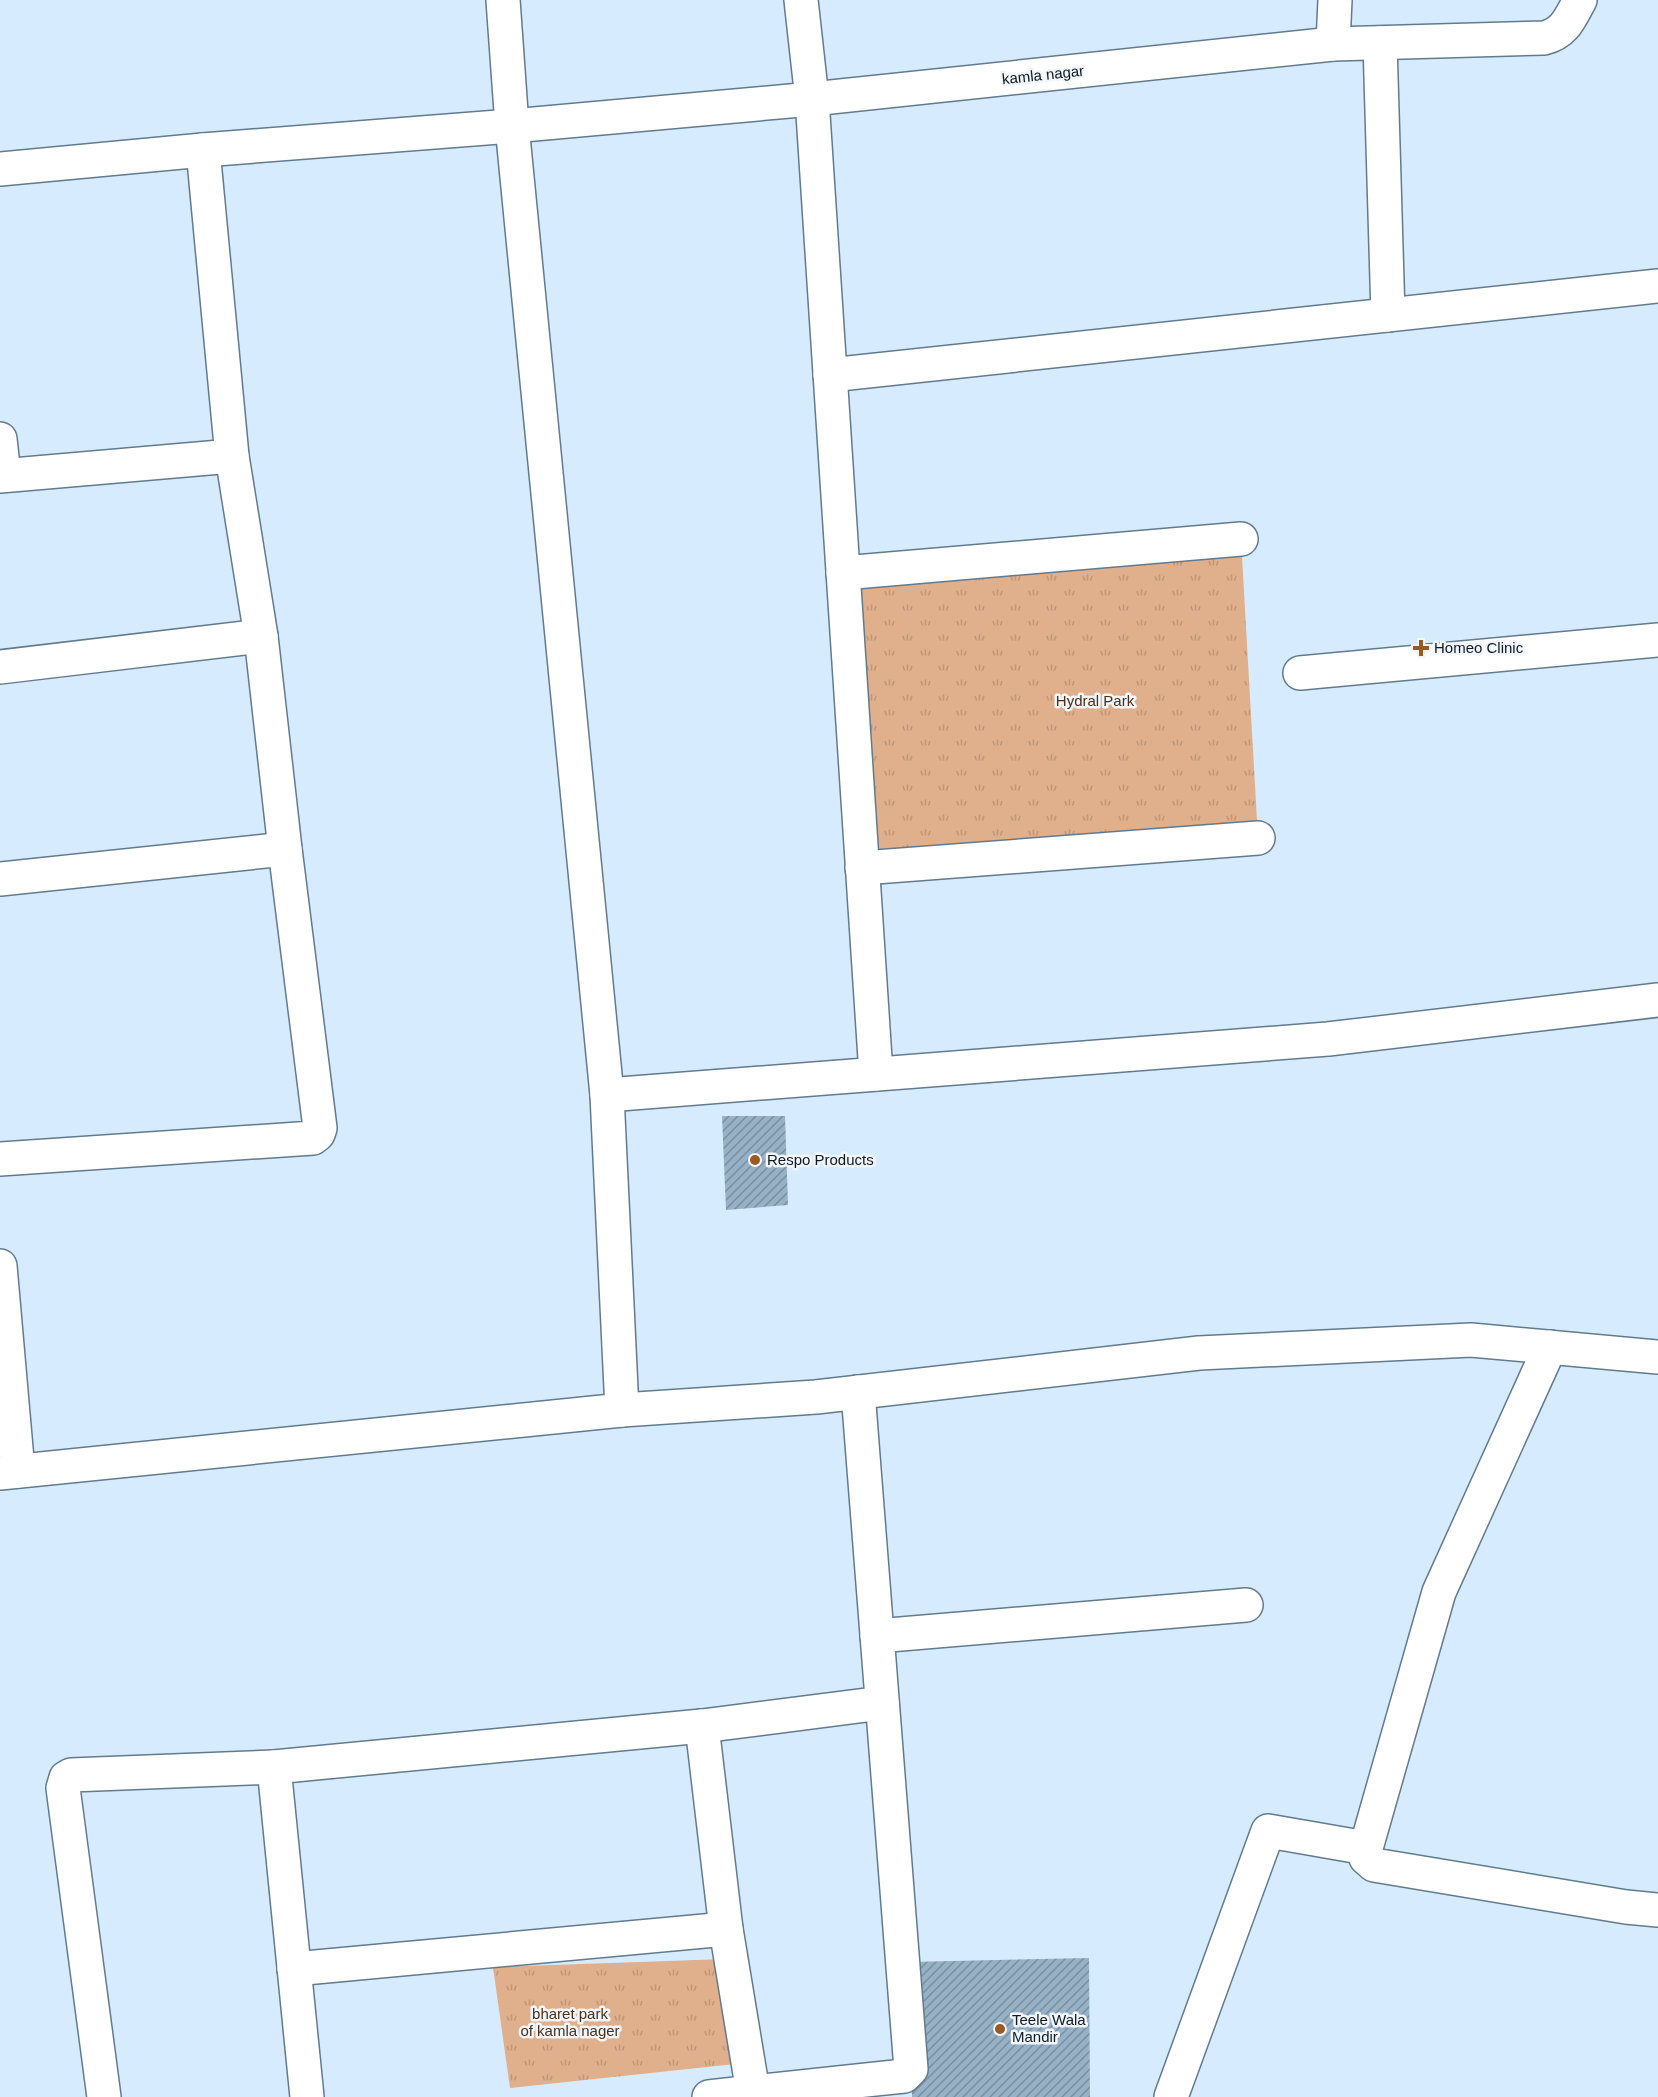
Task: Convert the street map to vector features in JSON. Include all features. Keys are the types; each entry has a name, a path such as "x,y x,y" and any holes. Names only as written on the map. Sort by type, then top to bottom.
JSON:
{"street":[{"path":"503,0 512,126 607,1095 622,1410"},
{"path":"801,0 812,99 876,1074"},
{"path":"1334,44 1335,0"},
{"name":"kamla nagar","path":"0,169 812,99 1334,44 1544,38 1557,35 1574,11"},
{"path":"1380,43 1388,315"},
{"path":"0,1159 313,1138 318,1134 320,1128 261,636 232,456 203,150"},
{"path":"830,375 1658,286"},
{"path":"0,439 2,476 232,456"},
{"path":"843,573 1241,540"},
{"path":"0,667 261,636"},
{"path":"1300,674 1658,640"},
{"path":"862,868 1258,838"},
{"path":"0,879 285,849"},
{"path":"607,1095 1328,1040 1658,1000"},
{"path":"0,1266 9,1472 622,1410 816,1397 1199,1353 1471,1340 1658,1357"},
{"path":"1550,1347 1439,1592 1365,1858 1374,1865 1626,1907 1658,1910"},
{"path":"709,2097 754,2095 904,2076 910,2069 858,1392"},
{"path":"877,1636 1246,1605"},
{"path":"104,2097 63,1788 66,1778 71,1775 274,1767 702,1726 882,1703"},
{"path":"702,1726 726,1929 754,2095"},
{"path":"274,1767 307,2097"},
{"path":"1171,2097 1268,1830 1366,1848"},
{"path":"294,1970 726,1929"}],"green space":[{"name":"Hydral Park","path":"1241,539 1258,838 862,868 843,573"},
{"name":"bharet park of kamla nager","path":"726,1959 735,2064 510,2088 493,1967"}],"building":[{"name":"Respo Products","path":"722,1116 785,1116 788,1205 726,1210"},
{"name":"Teele Wala Mandir","path":"1089,1958 1090,2097 912,2097 909,1962"}],"place":[{"name":"Homeo Clinic","path":"1421,648"},
{"name":"Respo Products","path":"755,1160"},
{"name":"Teele Wala Mandir","path":"1000,2029"}]}
